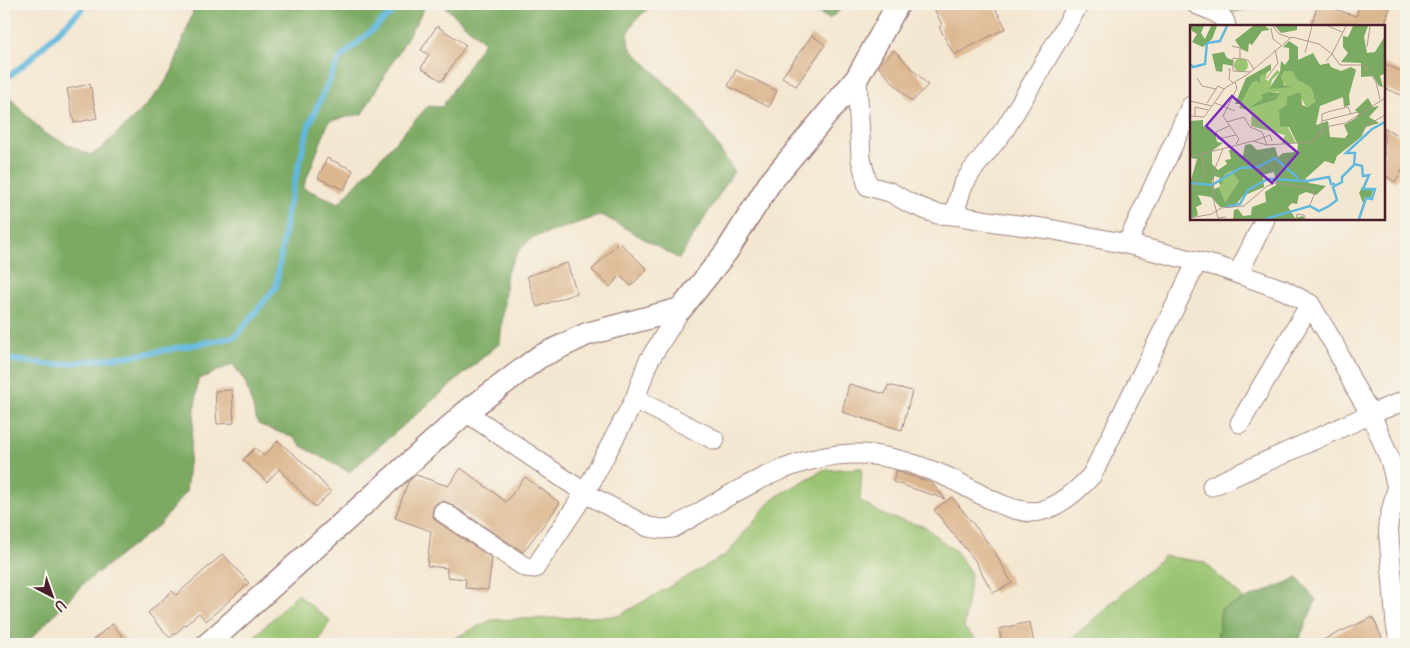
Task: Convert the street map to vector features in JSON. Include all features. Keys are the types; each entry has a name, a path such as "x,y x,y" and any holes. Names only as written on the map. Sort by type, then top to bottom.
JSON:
{"street":[{"path":"443,512 525,567 535,568 584,493 635,399 648,362 681,309 727,251 769,184 856,78 898,4"},
{"path":"954,215 962,187 971,172 1004,129 1079,4"},
{"path":"1196,4 1221,16 1226,25"},
{"path":"856,78 861,159 868,186 890,192 909,203 938,214 1049,229 1127,244 1197,262 1284,290 1310,304 1334,344 1354,386 1371,414 1390,460 1397,488 1388,524 1396,625 1400,644"},
{"path":"1127,244 1190,108"},
{"path":"1238,274 1265,220"},
{"path":"466,412 584,493 648,527 662,530 673,528 786,467 834,455 854,454 894,458 945,476 1004,504 1026,511 1039,511 1053,506 1084,484 1092,475 1197,262"},
{"path":"1240,423 1310,304"},
{"path":"208,644 466,412 539,357 587,334 681,309"},
{"path":"635,399 715,440"},
{"path":"1212,486 1406,400"}],"green space":[{"path":"189,4 427,4 362,114 329,121 303,188 339,203 428,106 442,107 484,42 442,4 654,4 637,19 630,30 628,36 632,50 695,112 734,171 679,259 602,215 532,238 518,252 507,272 500,343 349,472 301,446 294,438 258,424 245,382 233,364 198,380 186,492 159,525 83,584 26,644 4,644 4,92 44,133 90,155 99,150 139,113 162,87 172,71 193,12"},
{"path":"804,4 848,4 829,19"},
{"path":"1226,4 1272,4 1231,13"},
{"path":"862,468 860,501 886,516 926,527 956,551 971,574 964,628 981,644 443,644 491,620 618,616 727,554 772,499 823,470"},
{"path":"1164,556 1204,562 1245,600 1221,609 1217,644 1062,644 1075,636"},
{"path":"1298,578 1316,600 1297,644 1217,644 1221,609"},
{"path":"297,594 330,621 317,644 247,644"}],"building":[{"path":"932,4 993,4 1006,28 954,55 939,27 942,25"},
{"path":"1318,4 1356,16 1360,4 1375,4 1390,8 1384,25 1311,25"},
{"path":"437,26 466,45 442,81 421,68 429,55 421,50"},
{"path":"812,35 825,45 796,86 782,77"},
{"path":"894,50 928,85 912,102 878,67"},
{"path":"1385,64 1406,73 1406,97 1385,88"},
{"path":"736,70 777,91 769,107 728,86"},
{"path":"90,84 97,118 74,123 67,89"},
{"path":"1385,128 1406,141 1406,164 1395,182 1385,176"},
{"path":"327,158 353,170 344,190 318,178"},
{"path":"619,242 647,269 631,286 620,276 610,287 592,270"},
{"path":"567,263 577,293 537,307 527,276"},
{"path":"849,384 885,394 888,385 912,391 902,430 842,412"},
{"path":"232,390 234,423 217,424 215,391"},
{"path":"278,441 306,465 331,492 315,507 279,469 267,482 243,460 255,448 264,456"},
{"path":"461,468 506,502 525,477 560,503 523,552 449,503 443,501 434,505 432,512 436,521 492,558 488,590 465,588 466,579 447,577 447,568 427,566 431,531 395,518 408,482 416,475 448,486"},
{"path":"896,471 932,483 945,499 893,482"},
{"path":"952,497 993,549 1012,583 993,593 974,559 934,510"},
{"path":"223,554 249,583 206,621 199,613 170,638 148,613 172,591 176,595"},
{"path":"1373,617 1382,638 1368,644 1314,644"},
{"path":"1030,622 1034,644 1002,644 999,629"},
{"path":"112,624 129,644 88,644"}],"waterway":[{"path":"4,80 27,62 85,4"},
{"path":"4,359 55,365 145,354 235,337 276,287 288,207 309,125 339,59 402,4"}]}
